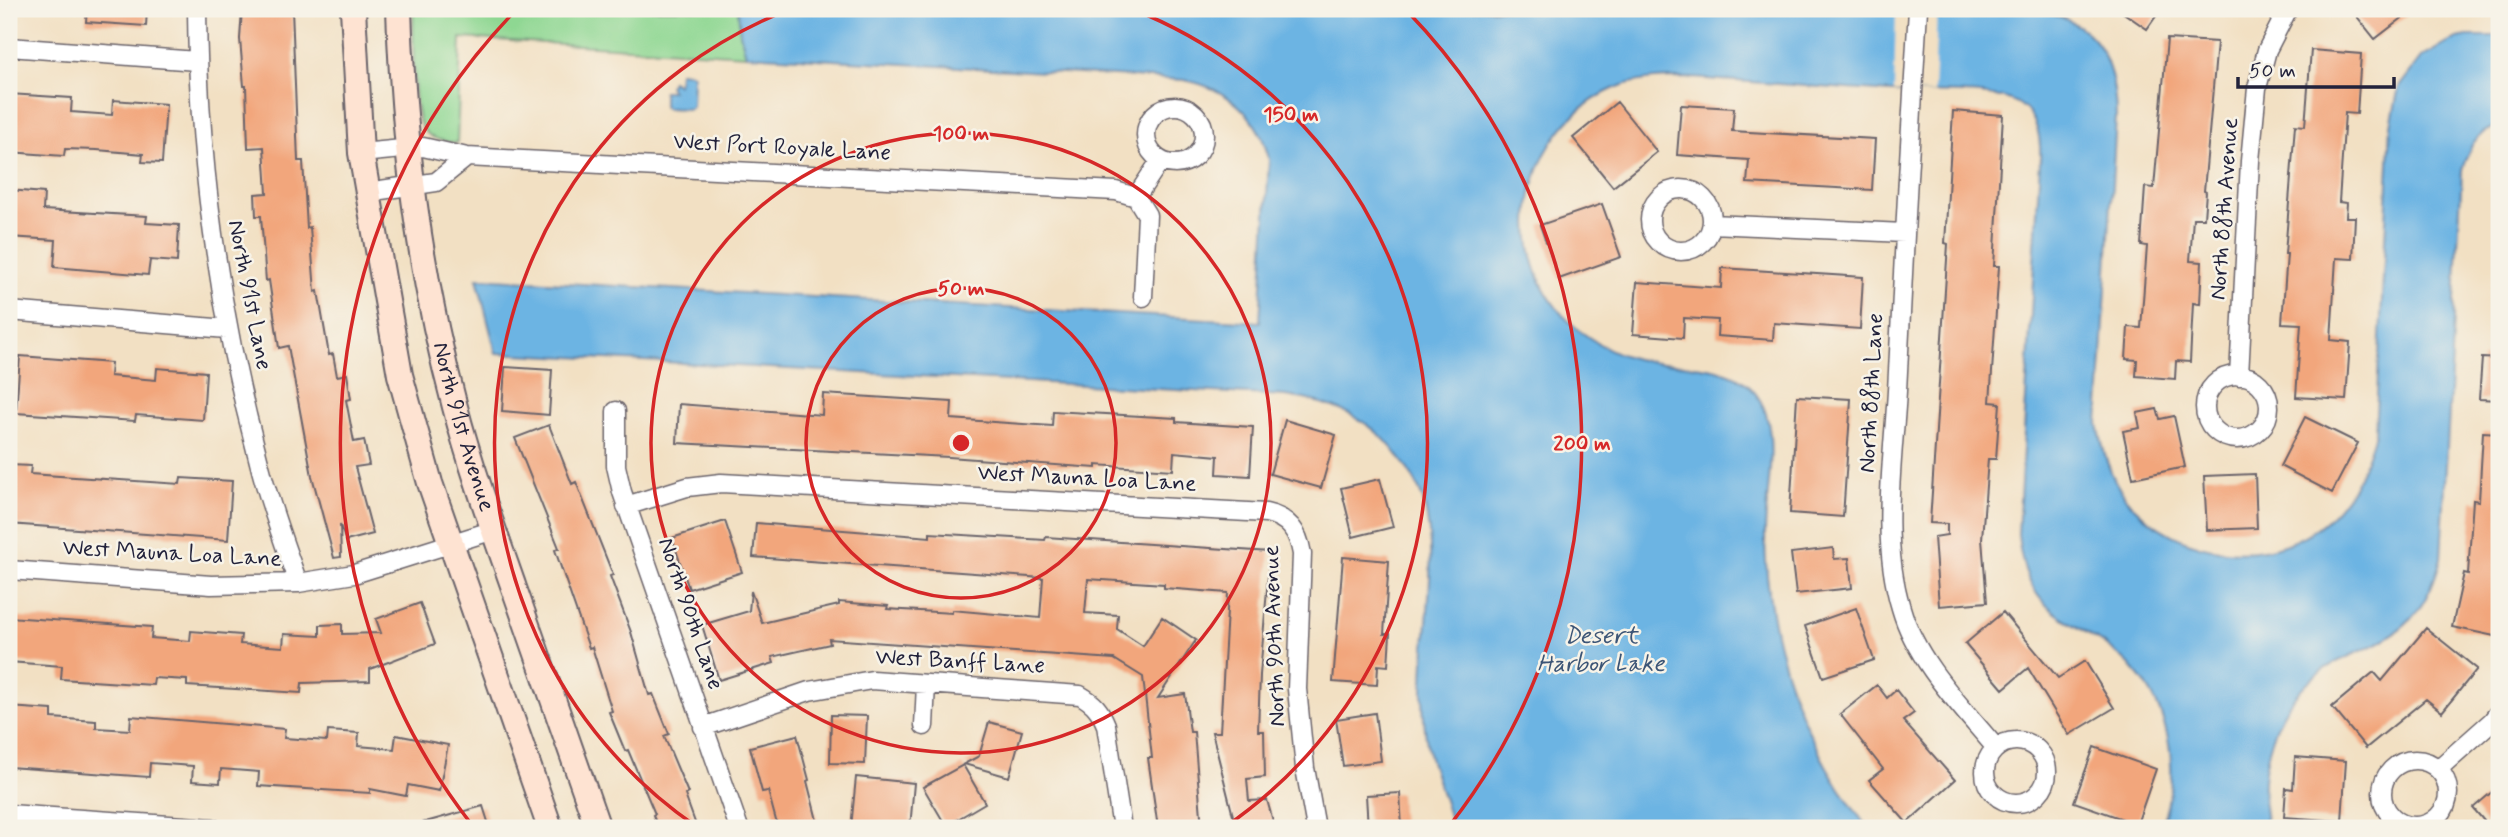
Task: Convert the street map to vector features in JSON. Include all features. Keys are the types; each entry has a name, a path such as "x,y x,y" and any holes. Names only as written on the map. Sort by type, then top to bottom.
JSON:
{"main road":[{"name":"North 91st Avenue","path":"353,9 361,153 400,374 430,483 550,828"},
{"name":"North 91st Avenue","path":"398,9 411,186 437,335 455,408 494,530 598,828"}],"street":[{"name":"North 91st Lane","path":"197,9 197,61 208,210 227,329 259,463 298,583"},
{"name":"North 88th Lane","path":"1918,9 1889,553 1901,610 1929,663 1996,748"},
{"name":"North 88th Avenue","path":"2239,376 2250,161 2257,89 2267,50 2288,9"},
{"path":"9,47 197,61"},
{"name":"West Port Royale Lane","path":"361,153 407,147 437,149 467,157 1116,191 1136,197"},
{"path":"368,192 436,182 467,157"},
{"path":"1143,297 1147,215 1136,197 1160,160"},
{"path":"1712,224 1904,233"},
{"path":"9,311 227,329"},
{"name":"North 90th Lane","path":"616,411 616,466 626,506 739,828"},
{"name":"West Mauna Loa Lane","path":"626,506 687,487 721,483 1266,513 1284,519 1292,526"},
{"name":"North 90th Avenue","path":"1292,526 1302,554 1297,689 1305,768 1316,828"},
{"name":"West Mauna Loa Lane","path":"9,570 211,585 298,583 354,574 494,530"},
{"name":"West Banff Lane","path":"704,727 809,691 872,680 1080,695 1093,702 1106,725 1122,828"},
{"path":"924,726 926,684"},
{"path":"2438,769 2499,712"},
{"path":"9,814 213,828"}],"green space":[{"path":"413,9 738,9 740,33 746,55 461,38 457,143 430,136 419,120 413,53"}],"water":[{"name":"Desert Harbor Lake","path":"738,9 2018,9 2063,18 2080,27 2093,39 2110,72 2114,93 2116,117 2098,424 2102,444 2120,490 2147,519 2172,535 2199,546 2227,551 2256,551 2284,545 2311,532 2334,513 2354,486 2375,434 2391,125 2399,87 2421,58 2457,38 2499,36 2499,125 2484,132 2474,142 2462,170 2441,558 2436,574 2424,602 2406,624 2381,641 2323,670 2291,701 2280,720 2266,762 2264,806 2267,828 2160,828 2171,784 2171,761 2168,738 2152,695 2123,659 2054,612 2041,599 2030,583 2023,562 2018,534 2040,153 2039,137 2031,115 2019,104 2008,99 1977,94 1893,92 1691,78 1632,83 1613,89 1585,106 1562,129 1544,155 1533,185 1528,216 1530,248 1539,278 1563,315 1579,330 1609,349 1648,361 1708,368 1726,373 1743,381 1756,394 1766,414 1769,429 1771,459 1765,520 1767,575 1781,652 1792,690 1824,762 1868,828 1452,828 1430,757 1424,723 1430,549 1424,503 1408,470 1385,440 1347,413 1318,402 1286,396 496,353 477,278 1260,322 1269,160 1258,130 1249,117 1227,97 1200,84 1184,80 746,55 740,33"},
{"path":"679,72 691,73 693,76 692,106 689,109 665,108 663,91 672,91 669,86 672,81 678,85"}],"pier":[{"path":"1896,9 1937,9 1934,93 1894,92"}],"building":[{"path":"87,9 147,9 146,26 86,22"},
{"path":"242,9 292,9 298,161 303,161 307,228 310,227 315,292 318,291 329,355 333,354 337,376 347,374 351,399 346,400 354,442 364,440 369,465 355,467 373,534 346,541 340,525 341,557 334,558 312,476 288,346 279,348 269,280 266,281 261,216 256,216 255,194 267,193 264,147 248,148 246,86 240,39"},
{"path":"2118,9 2161,9 2147,29"},
{"path":"2351,9 2414,9 2375,39"},
{"path":"2167,39 2217,42 2204,218 2193,218 2190,261 2202,262 2200,304 2193,303 2190,362 2176,361 2175,379 2136,376 2137,360 2126,359 2128,327 2141,328 2147,246 2141,245 2145,187 2154,188"},
{"path":"2311,50 2361,54 2357,114 2345,113 2339,202 2347,203 2346,217 2355,217 2353,259 2336,258 2331,340 2350,342 2346,400 2296,397 2301,324 2282,323 2295,125 2305,126"},
{"path":"9,94 72,98 71,112 112,115 113,100 166,104 162,163 142,162 143,154 97,150 65,149 64,156 9,152"},
{"path":"1617,102 1657,152 1613,187 1573,138"},
{"path":"1681,105 1734,108 1732,131 1875,139 1872,190 1747,183 1749,160 1677,155"},
{"path":"1953,111 2003,115 1994,266 1999,266 1990,402 2000,403 1996,459 1988,459 1982,539 1987,602 1939,606 1934,537 1947,535 1947,524 1930,523 1948,244 1945,243"},
{"path":"9,190 44,193 43,210 147,216 146,223 179,225 177,262 150,260 148,275 54,267 56,240 9,237"},
{"path":"1602,204 1621,257 1559,279 1540,225"},
{"path":"1722,268 1863,277 1860,329 1774,323 1773,340 1717,336 1718,320 1684,318 1683,338 1633,334 1637,282 1721,288"},
{"path":"20,356 111,363 110,376 156,380 157,368 206,372 203,420 136,415 135,421 16,413"},
{"path":"2482,358 2499,359 2499,400 2479,399"},
{"path":"505,367 552,370 549,415 502,411"},
{"path":"823,394 952,402 951,419 1052,426 1053,411 1176,418 1176,422 1253,427 1250,476 1217,474 1218,456 1174,452 1173,470 1096,465 1096,468 949,457 677,443 679,404 822,415"},
{"path":"1797,396 1851,399 1843,517 1790,513"},
{"path":"2157,409 2160,419 2174,416 2185,467 2133,478 2123,431 2140,428 2137,413"},
{"path":"2305,417 2358,443 2332,493 2280,466"},
{"path":"1285,420 1336,435 1321,488 1270,474"},
{"path":"549,425 572,484 576,482 613,575 610,576 631,632 649,695 653,694 669,734 664,736 688,793 685,795 697,828 658,828 653,815 655,814 628,750 625,751 609,712 612,711 592,647 589,648 555,550 559,548 515,438"},
{"path":"2483,432 2499,433 2499,637 2452,627 2464,573 2468,574 2473,500 2479,501"},
{"path":"9,465 31,466 30,474 180,484 181,478 232,481 228,540 9,524"},
{"path":"2255,474 2257,528 2207,530 2204,476"},
{"path":"1380,479 1393,527 1353,537 1341,488"},
{"path":"725,521 742,572 689,589 672,538"},
{"path":"756,523 930,537 930,533 1045,540 1046,537 1270,552 1258,731 1264,731 1265,777 1247,779 1249,801 1267,800 1275,828 1236,828 1212,732 1220,732 1228,593 1164,588 1164,584 1088,579 1085,613 1118,615 1117,629 1143,646 1162,617 1196,640 1158,698 1185,694 1190,732 1194,732 1202,828 1158,828 1148,758 1152,758 1143,677 1114,659 829,639 830,644 772,657 774,663 719,680 702,625 749,611 751,591 762,623 839,605 839,602 888,606 887,609 952,613 952,610 1040,618 1043,578 753,557"},
{"path":"1833,548 1834,559 1849,558 1852,588 1796,594 1791,553"},
{"path":"1343,557 1389,561 1384,634 1390,634 1388,666 1378,665 1377,685 1333,682"},
{"path":"420,603 435,644 370,669 370,681 302,683 301,693 187,686 187,680 154,678 153,685 61,679 62,666 9,662 9,617 152,627 151,638 190,641 191,631 241,635 240,644 283,647 284,634 320,636 320,625 342,624 342,634 381,633 376,619"},
{"path":"1856,608 1874,660 1823,677 1805,626"},
{"path":"2003,612 2058,678 2085,661 2114,708 2069,735 2028,668 2003,689 1965,644"},
{"path":"2426,628 2477,669 2442,712 2426,699 2366,748 2332,707 2374,672 2382,681"},
{"path":"1877,685 1887,698 1896,690 1914,713 1903,721 1955,780 1907,823 1869,780 1883,769 1840,714"},
{"path":"9,707 52,710 52,718 96,721 96,728 130,730 131,716 285,729 284,738 327,741 328,731 359,733 358,746 394,749 396,735 448,745 439,791 408,785 406,796 370,789 370,793 258,786 259,772 221,769 220,783 192,781 193,766 150,763 149,777 9,767"},
{"path":"1375,713 1381,761 1343,766 1336,719"},
{"path":"831,715 867,716 865,764 830,763"},
{"path":"989,722 1022,731 1009,777 964,764 979,756"},
{"path":"797,735 819,828 778,828 768,791 762,792 750,747"},
{"path":"2094,747 2156,769 2137,824 2074,802"},
{"path":"2295,757 2346,761 2342,821 2284,817 2286,788 2293,789"},
{"path":"963,765 985,803 946,826 923,787"},
{"path":"856,777 914,783 910,828 851,828"},
{"path":"2499,786 2499,828 2490,828 2473,808"},
{"path":"1400,793 1402,828 1368,828 1366,795"},
{"path":"483,806 490,828 423,828 422,823"}]}
